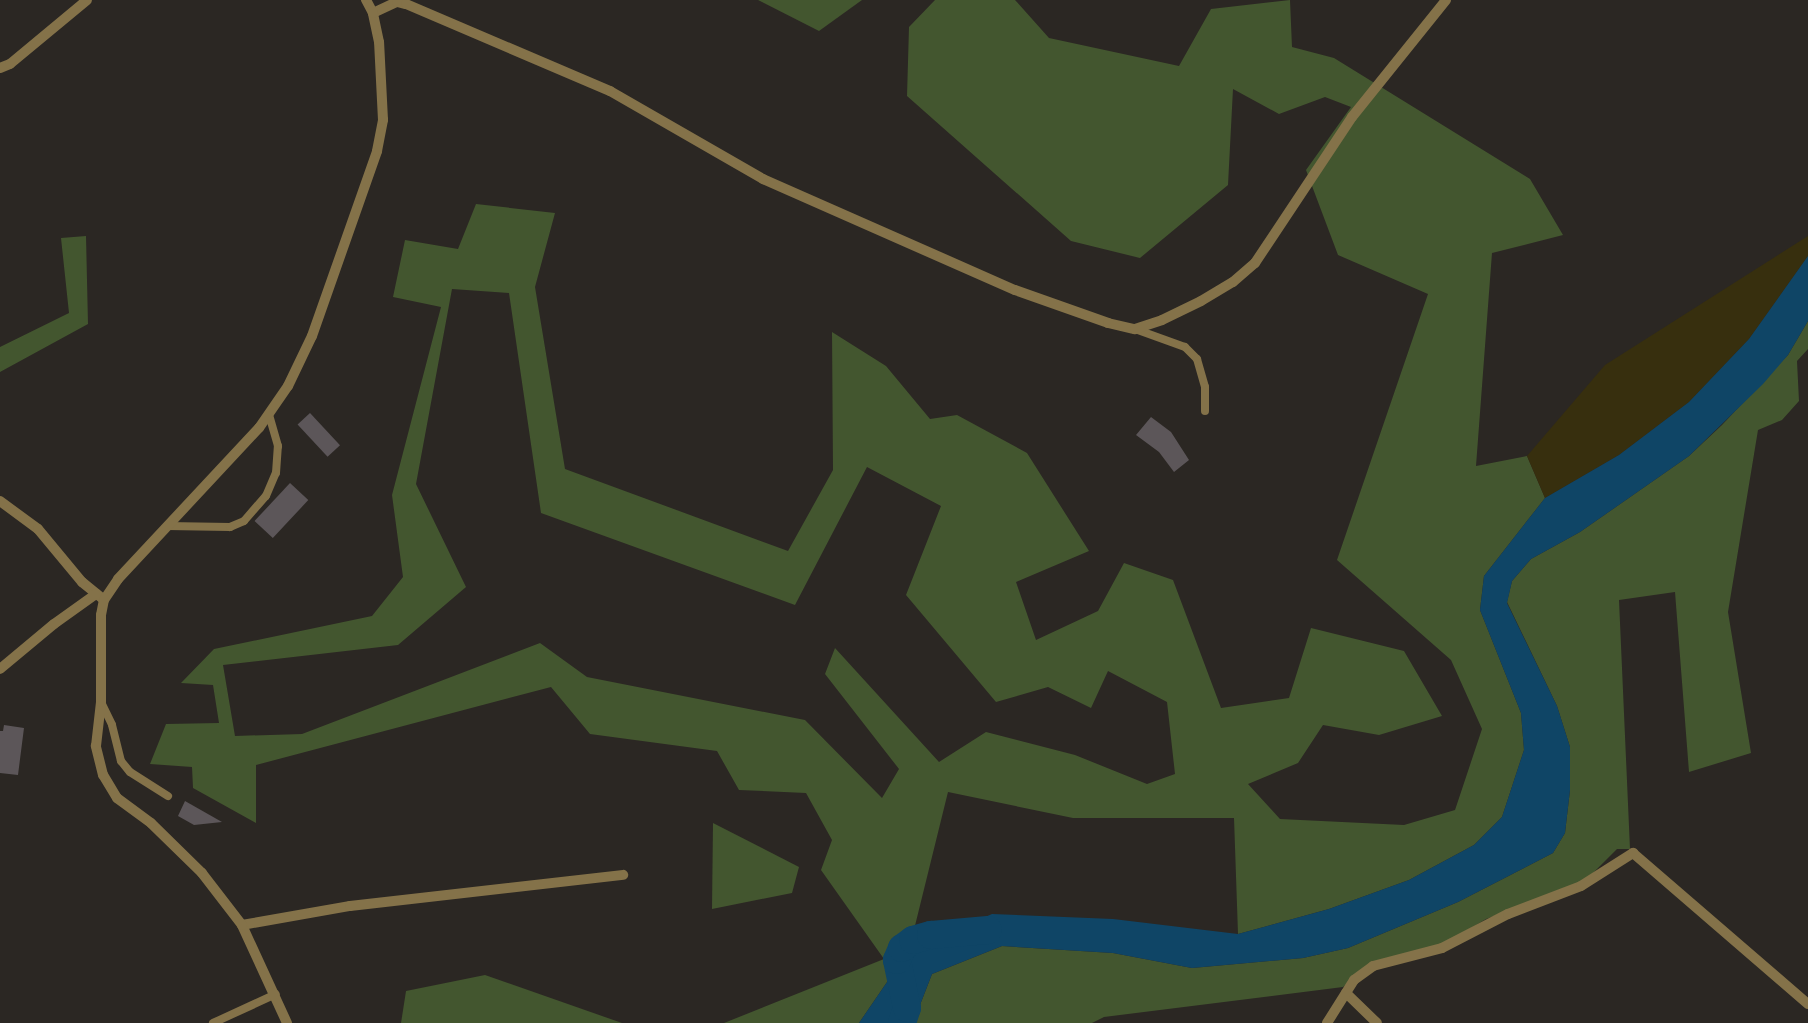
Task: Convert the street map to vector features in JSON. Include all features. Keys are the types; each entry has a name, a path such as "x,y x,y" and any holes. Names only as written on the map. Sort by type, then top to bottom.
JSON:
{"street":[{"path":"0,68 10,64 87,0"},
{"path":"0,669 54,624 100,597 269,414 288,386 312,336 377,151 384,96 373,13 366,0"},
{"path":"373,13 397,2 406,4 610,91 763,179 1015,290 1108,323 1135,328 1162,320 1201,301 1233,282 1255,263 1342,132 1446,0"},
{"path":"0,501 38,529 100,597 101,702 96,746 102,775 117,798 151,823 202,872 242,925 276,994 287,1023"},
{"path":"1328,1023 1354,980 1374,966 1442,948 1508,914 1581,886 1633,853 1808,1004"},
{"path":"242,925 350,906 623,875"},
{"path":"1346,994 1377,1023"}],"lane":[{"path":"1135,328 1185,347 1198,358 1205,387 1205,411"},
{"path":"167,526 230,526 244,521 266,496 276,473 278,446 269,414"},
{"path":"101,702 112,725 122,761 130,772 168,796"},
{"path":"213,1023 276,994"}],"green space":[{"path":"758,0 862,0 819,31"},
{"path":"935,0 1015,0 1049,38 1179,66 1211,9 1290,0 1292,47 1334,58 1530,179 1563,235 1492,253 1476,466 1527,456 1545,498 1484,576 1480,610 1521,713 1524,750 1502,817 1474,845 1409,880 1329,909 1238,934 1234,818 1073,818 948,792 909,950 859,1023 724,1023 884,959 821,870 832,840 806,793 739,790 717,751 590,734 551,687 256,765 256,823 193,788 192,767 150,764 166,724 219,723 213,685 181,683 214,649 372,616 403,577 392,495 441,307 393,297 405,240 458,249 476,204 555,213 535,287 565,469 788,551 833,470 832,332 886,366 930,419 957,415 1027,453 1089,551 1016,582 1036,640 1098,611 1124,563 1173,580 1221,708 1289,698 1311,628 1404,651 1442,716 1379,735 1323,725 1298,763 1248,784 1280,819 1404,825 1455,810 1482,729 1451,660 1337,560 1428,294 1338,255 1306,170 1351,107 1325,97 1279,114 1233,89 1228,185 1140,258 1071,241 907,96 909,27","holes":["452,289 509,293 541,513 795,605 867,467 941,506 906,595 996,702 1048,687 1091,708 1108,671 1167,702 1175,774 1147,784 1075,755 986,732 939,762 835,648 825,674 899,769 882,798 805,720 587,677 540,643 302,734 235,736 223,665 398,645 466,587 416,484"]},
{"path":"86,236 88,324 0,372 0,347 69,313 61,238"},
{"path":"1808,321 1808,349 1797,361 1799,401 1782,420 1758,430 1728,612 1751,753 1689,772 1675,592 1619,600 1630,849 1617,849 1585,881 1486,919 1436,949 1372,963 1343,987 1104,1017 1092,1023 913,1023 932,974 1002,946 1113,953 1192,968 1303,958 1348,948 1458,902 1553,853 1565,833 1570,790 1570,747 1557,706 1507,602 1512,581 1531,559 1580,532 1689,456 1722,425 1788,355"},
{"path":"713,823 799,867 792,893 712,909"},
{"path":"485,975 622,1023 401,1023 406,991"}],"sand":[{"path":"1808,236 1808,256 1749,339 1689,402 1619,455 1545,498 1527,456 1605,365"}],"water":[{"path":"1808,256 1808,321 1788,355 1763,384 1689,456 1580,532 1531,559 1512,581 1507,603 1557,706 1570,747 1570,790 1565,833 1553,853 1458,902 1348,948 1303,958 1192,968 1113,953 1002,946 932,974 913,1023 859,1023 909,950 992,914 1113,919 1238,934 1329,909 1409,880 1474,845 1502,817 1524,750 1521,713 1480,610 1484,576 1545,498 1619,455 1689,402 1749,339"}],"building":[{"path":"310,413 340,445 328,457 298,425"},
{"path":"1151,417 1171,432 1189,460 1174,472 1159,452 1136,435"},
{"path":"290,483 308,500 273,538 255,521"},
{"path":"4,725 24,728 18,775 0,773 0,731 3,731"},
{"path":"185,801 222,822 194,825 178,816"}],"waterway":[{"path":"902,1023 907,1008 897,960 902,948 913,940 931,935 988,930"}]}
